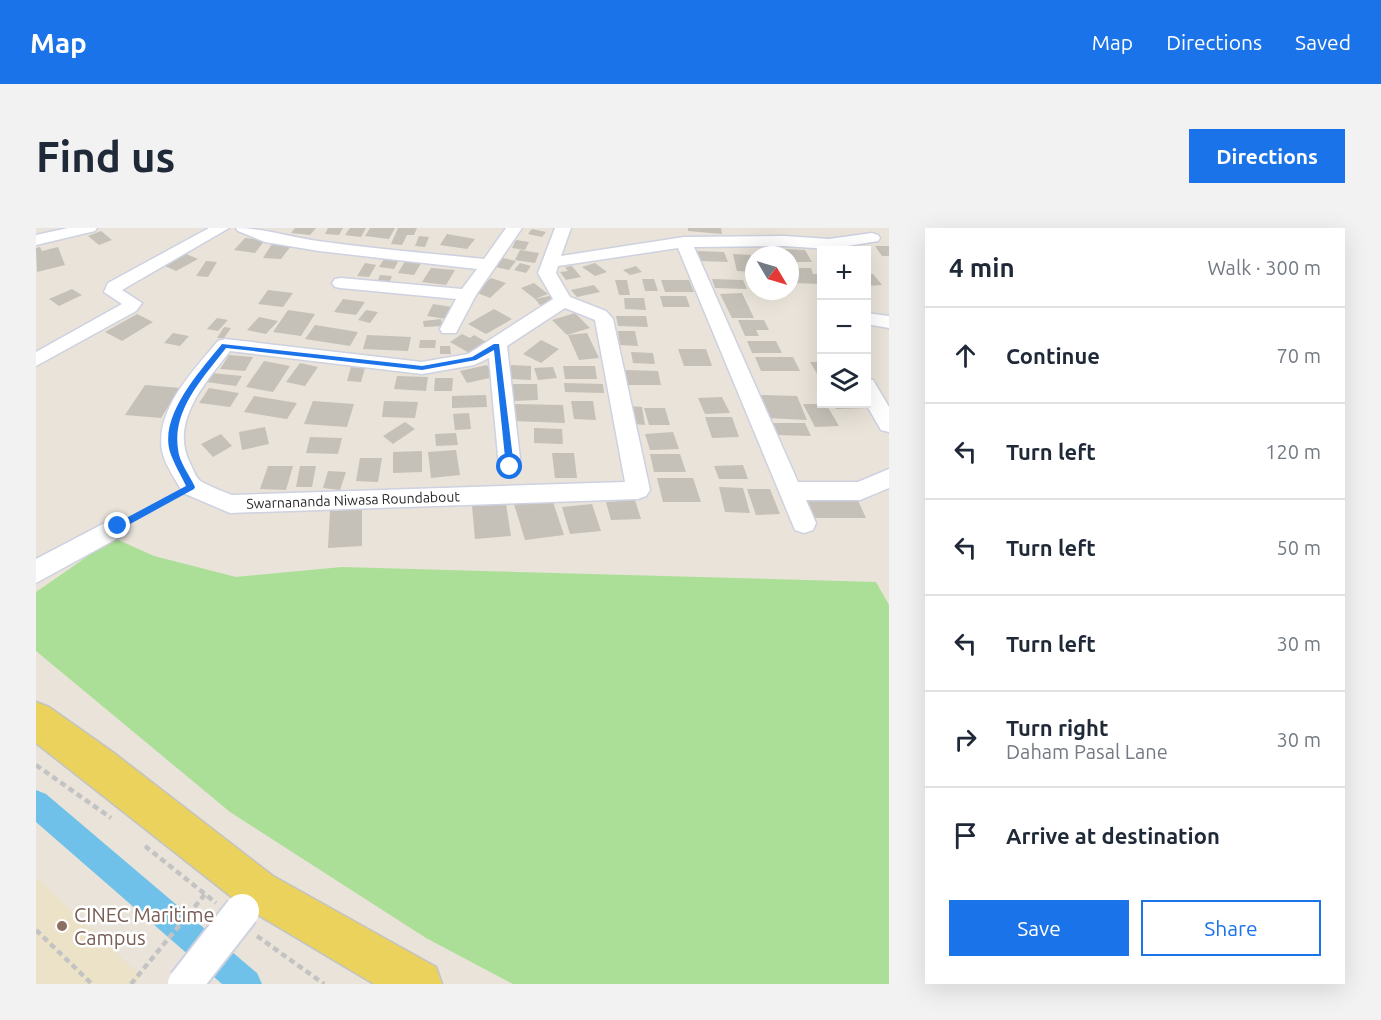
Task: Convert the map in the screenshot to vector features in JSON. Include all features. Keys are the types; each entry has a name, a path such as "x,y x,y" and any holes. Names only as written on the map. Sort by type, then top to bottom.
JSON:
{"main road":[{"path":"36,720 100,767 250,901 419,984"}],"street":[{"path":"36,240 89,228"},
{"path":"36,360 130,307 133,303 113,292 114,288 221,228"},
{"path":"244,228 265,237 319,246 490,265"},
{"path":"449,329 467,295 514,228"},
{"path":"191,487 174,451 173,427 189,390 225,345 422,368 474,359 563,301 547,273 563,228"},
{"path":"552,262 684,242 780,235 828,244 872,238"},
{"path":"684,242 804,523"},
{"path":"341,283 467,295"},
{"name":"Swarnananda Niwasa Roundabout","path":"191,487 230,504 638,490 604,319 593,312 563,301"},
{"path":"871,319 889,322"},
{"path":"496,346 510,467"},
{"path":"871,393 889,425"},
{"path":"790,491 860,491 889,478"},
{"path":"36,572 118,526"},
{"path":"185,984 250,901"}],"path":[{"path":"118,526 191,487"},
{"path":"36,765 113,820"},
{"path":"141,842 187,879"},
{"path":"131,984 197,903"},
{"path":"36,930 92,984"}],"shaded area":[{"name":"CINEC Maritime Campus","path":"36,877 141,976 135,984 36,984"}],"green space":[{"path":"114,538 154,556 236,577 342,567 876,582 889,605 889,984 513,984 426,938 230,812 36,651 36,592"}],"building":[{"path":"295,228 316,228 310,235 291,233"},
{"path":"328,228 343,228 339,235 325,234"},
{"path":"350,228 366,228 361,237 345,235"},
{"path":"370,228 395,228 389,239 365,236"},
{"path":"398,228 417,228 414,235 407,235 402,245 391,244"},
{"path":"688,228 721,228 722,234 688,231"},
{"path":"532,229 546,232 542,237 528,234"},
{"path":"101,231 112,240 99,245 88,236"},
{"path":"447,234 475,239 467,249 440,245"},
{"path":"419,236 429,237 425,247 415,246"},
{"path":"245,238 265,240 255,253 234,250"},
{"path":"516,240 529,242 525,250 512,248"},
{"path":"272,244 291,246 281,259 263,258"},
{"path":"875,246 889,246 889,256 882,256"},
{"path":"40,247 42,251 58,247 65,265 37,272 36,248"},
{"path":"520,250 539,253 535,263 515,260"},
{"path":"799,250 805,250 812,262 799,262"},
{"path":"697,251 724,252 728,262 700,261"},
{"path":"186,254 198,259 176,271 165,266"},
{"path":"733,254 745,255 745,271 737,271"},
{"path":"386,256 400,258 394,269 379,267"},
{"path":"407,258 423,260 414,275 398,273"},
{"path":"503,258 516,261 509,270 495,267"},
{"path":"206,261 217,262 208,277 196,276"},
{"path":"365,263 376,265 369,277 357,276"},
{"path":"520,263 531,266 526,273 514,270"},
{"path":"595,263 607,272 595,276 582,267"},
{"path":"572,266 581,277 566,280 560,272 568,271 565,267"},
{"path":"636,266 642,272 630,275 623,270"},
{"path":"431,268 455,270 446,285 422,282"},
{"path":"799,268 811,268 813,274 817,274 817,284 799,283"},
{"path":"871,274 873,274 882,285 871,286"},
{"path":"380,275 392,276 389,284 377,283"},
{"path":"491,278 506,283 490,298 475,292"},
{"path":"642,279 654,279 658,291 645,291"},
{"path":"712,279 743,280 745,284 745,289 715,288"},
{"path":"615,280 627,280 630,295 619,295"},
{"path":"661,280 689,280 694,292 665,292"},
{"path":"534,283 548,294 535,299 521,288"},
{"path":"594,285 600,292 577,297 571,290"},
{"path":"72,289 82,295 59,306 49,299"},
{"path":"268,290 293,293 283,307 258,304"},
{"path":"742,293 754,318 732,318 720,294"},
{"path":"554,295 559,301 540,305 535,299"},
{"path":"660,296 686,296 690,307 663,307"},
{"path":"624,298 644,298 646,310 625,309"},
{"path":"343,299 365,302 356,315 334,312"},
{"path":"433,304 452,307 446,319 427,316"},
{"path":"494,309 512,319 486,334 468,324"},
{"path":"288,310 315,314 301,336 273,332"},
{"path":"366,310 378,312 370,323 358,320"},
{"path":"575,313 590,328 567,335 552,320"},
{"path":"137,314 153,322 122,341 105,332"},
{"path":"616,316 646,316 648,327 618,326"},
{"path":"259,317 278,321 266,334 247,330"},
{"path":"217,318 228,320 218,331 207,329"},
{"path":"441,319 443,326 424,327 423,321"},
{"path":"738,320 764,320 769,330 756,330 759,336 745,336"},
{"path":"315,325 358,332 350,346 305,339"},
{"path":"224,327 231,328 224,338 217,338"},
{"path":"618,331 635,331 638,346 620,345"},
{"path":"173,333 189,336 180,346 164,343"},
{"path":"587,333 599,358 579,360 568,335"},
{"path":"462,334 470,338 474,335 488,343 471,354 450,342"},
{"path":"367,335 411,337 408,351 363,349"},
{"path":"420,340 436,340 435,348 419,348"},
{"path":"541,340 559,349 541,363 523,354"},
{"path":"747,341 776,341 782,353 752,353"},
{"path":"440,346 450,346 451,354 440,354"},
{"path":"678,349 706,349 712,366 684,366"},
{"path":"631,352 653,353 655,364 633,363"},
{"path":"229,355 253,357 245,371 220,369"},
{"path":"755,357 793,357 800,371 761,371"},
{"path":"264,361 290,366 273,392 246,387"},
{"path":"810,362 817,362 817,374"},
{"path":"300,363 318,367 305,386 286,382"},
{"path":"487,365 494,377 467,383 460,371"},
{"path":"511,365 531,366 531,380 510,379"},
{"path":"563,366 595,366 597,379 565,379"},
{"path":"351,367 365,368 361,382 347,381"},
{"path":"553,367 557,378 538,380 534,368"},
{"path":"625,370 658,371 661,385 627,385"},
{"path":"212,373 242,376 236,386 206,382"},
{"path":"397,376 428,377 426,391 394,389"},
{"path":"435,378 453,378 452,391 434,391"},
{"path":"564,383 603,384 604,393 565,392"},
{"path":"512,384 537,384 538,400 513,401"},
{"path":"145,385 180,388 161,418 125,415"},
{"path":"209,388 239,393 230,407 199,403"},
{"path":"486,395 487,407 452,408 452,396"},
{"path":"759,395 797,396 807,420 767,418"},
{"path":"254,396 297,403 287,419 244,412"},
{"path":"722,397 730,413 705,414 698,398"},
{"path":"313,401 354,404 347,427 304,424"},
{"path":"384,401 418,402 415,418 382,417"},
{"path":"571,401 593,401 596,420 574,419"},
{"path":"513,404 563,405 565,423 513,421"},
{"path":"803,404 817,404 817,408 828,408 839,426 815,427"},
{"path":"630,406 642,407 645,425 634,424"},
{"path":"644,408 665,408 670,425 649,425"},
{"path":"469,413 471,429 455,430 453,414"},
{"path":"705,417 732,417 739,437 712,438"},
{"path":"405,422 415,429 393,444 383,436"},
{"path":"771,423 805,423 811,436 776,435"},
{"path":"265,427 269,444 242,450 239,432"},
{"path":"534,428 562,429 563,444 534,443"},
{"path":"673,432 679,449 650,450 645,434"},
{"path":"456,433 458,445 436,446 435,434"},
{"path":"221,434 232,446 213,457 201,444"},
{"path":"310,437 342,438 338,454 306,453"},
{"path":"456,450 460,475 431,478 428,452"},
{"path":"422,451 422,472 393,473 393,452"},
{"path":"552,453 574,453 577,478 555,478"},
{"path":"650,454 680,454 686,472 654,472"},
{"path":"360,458 382,458 378,482 356,481"},
{"path":"743,465 748,479 719,479 714,466"},
{"path":"268,466 293,466 286,490 260,489"},
{"path":"300,466 316,466 312,487 296,487"},
{"path":"328,471 346,472 340,490 323,488"},
{"path":"657,478 693,478 701,502 663,502"},
{"path":"719,487 743,488 750,513 725,512"},
{"path":"747,489 770,489 780,514 756,515"},
{"path":"801,494 855,494 866,518 811,518"},
{"path":"552,499 564,535 525,540 514,504"},
{"path":"635,500 641,519 611,520 606,502"},
{"path":"506,504 511,536 475,539 472,506"},
{"path":"592,504 601,531 570,534 562,507"},
{"path":"362,509 362,546 328,548 330,511"}],"waterway":[{"path":"36,804 246,984"}],"place":[{"name":"CINEC Maritime Campus","path":"62,926"}],"route":[{"path":"118,526 191,487 174,451 173,427 189,390 225,345 422,368 474,359 496,346 510,467"}]}
